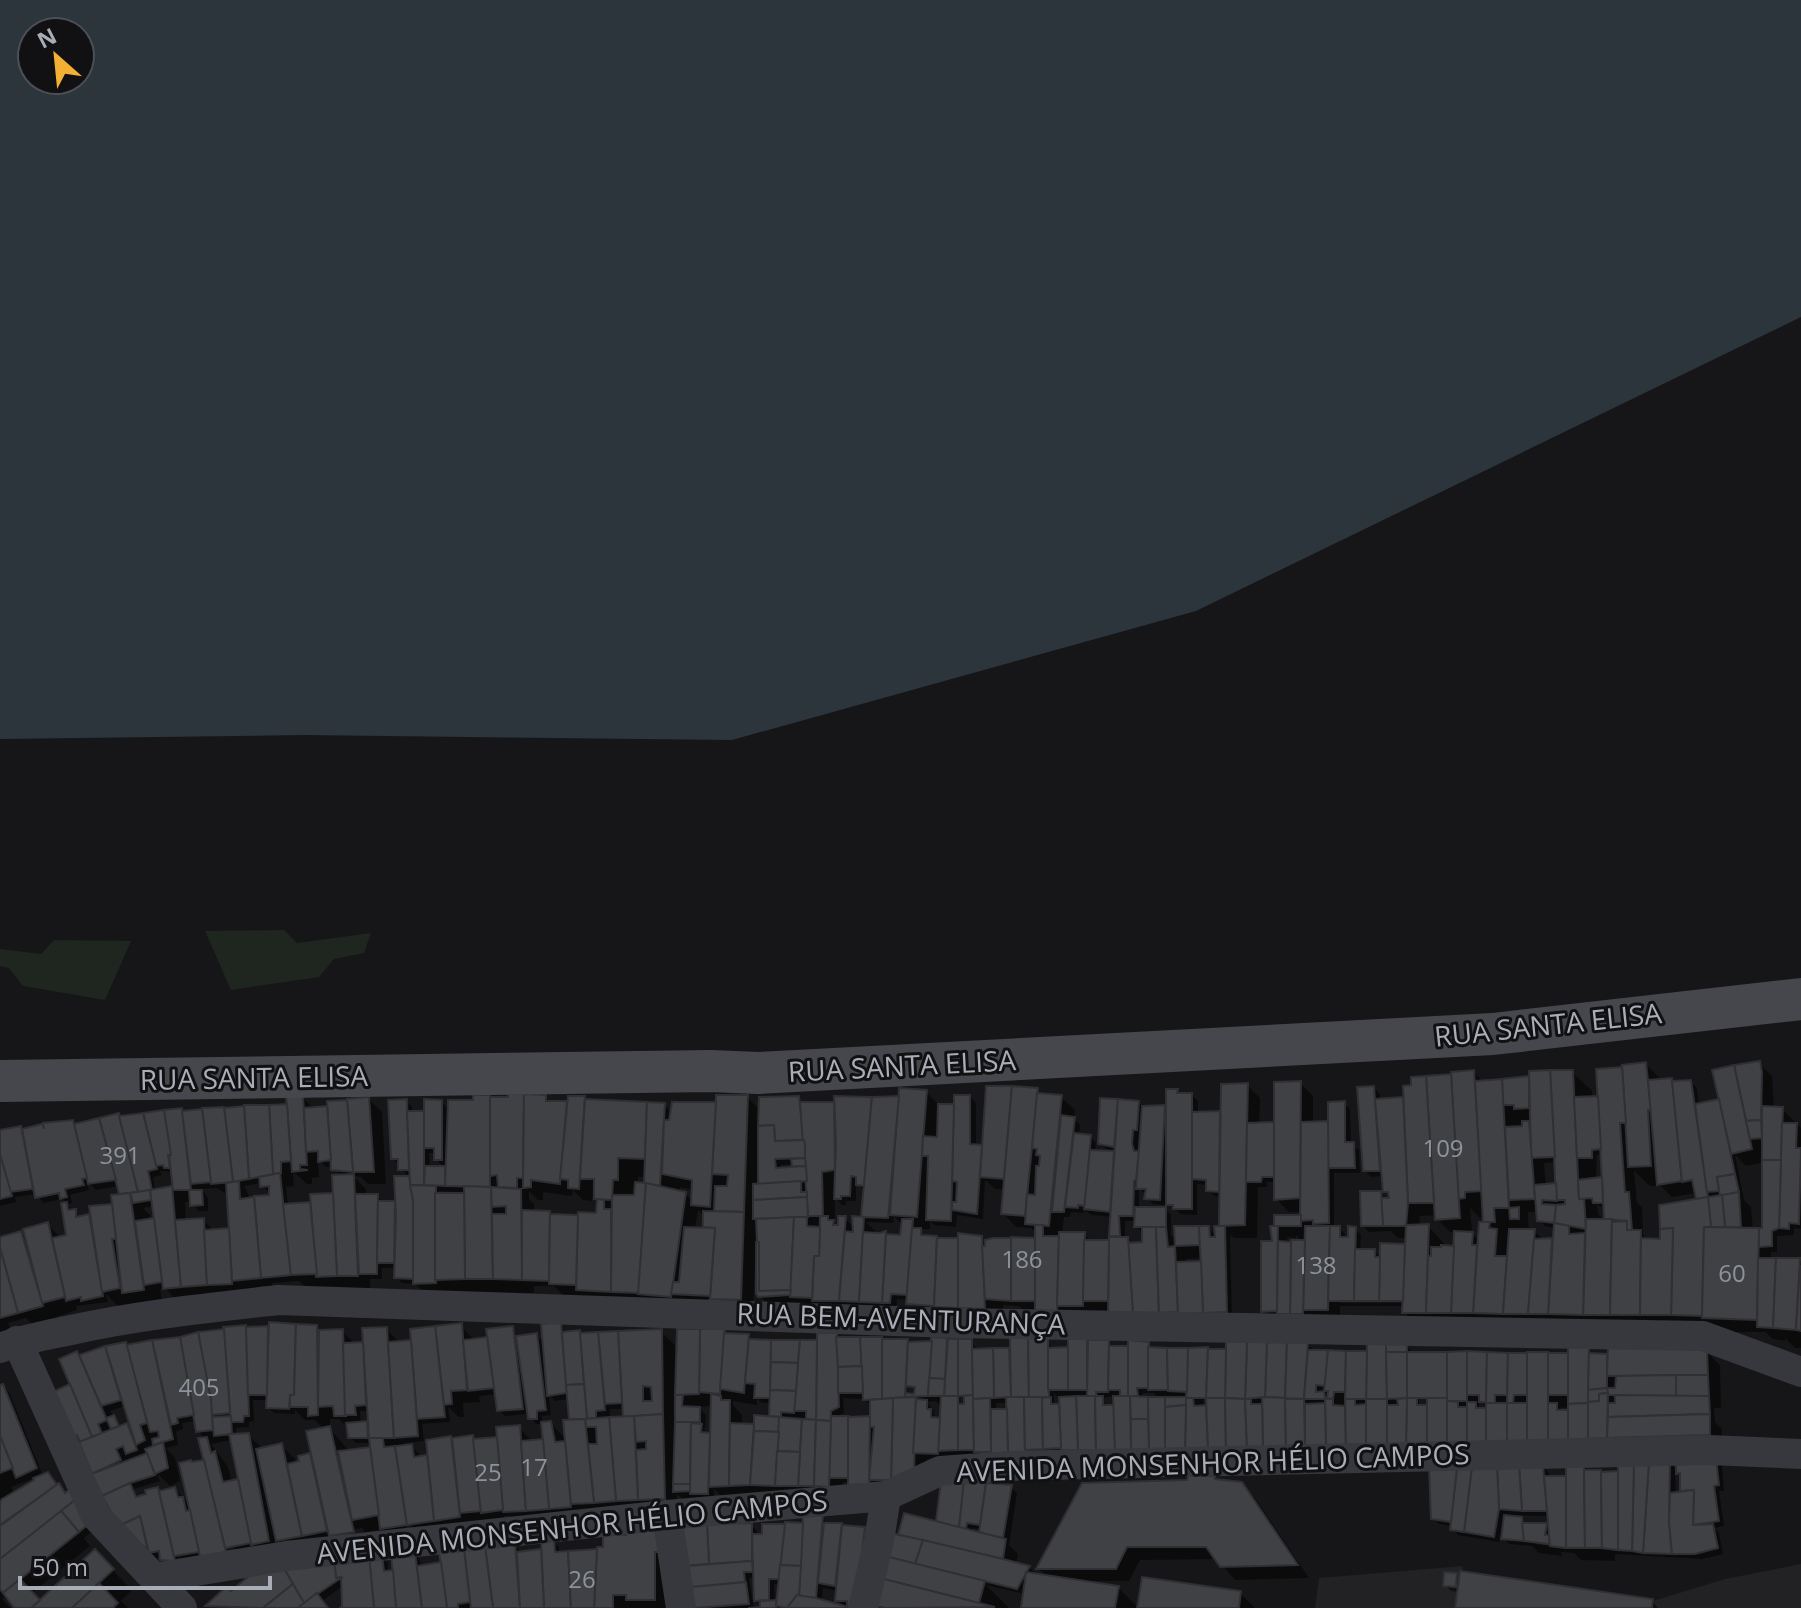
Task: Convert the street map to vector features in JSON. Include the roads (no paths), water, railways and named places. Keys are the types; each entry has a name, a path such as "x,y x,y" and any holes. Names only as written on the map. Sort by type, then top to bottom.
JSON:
{"main road":[{"name":"RUA SANTA ELISA","path":"0,1081 711,1071 758,1073 1493,1034 1801,999"}],"street":[{"name":"RUA BEM-AVENTURANÇA","path":"8,1345 170,1312 278,1300 955,1323 1703,1336 1801,1372"},
{"path":"8,1345 96,1516 182,1608"},
{"name":"AVENIDA MONSENHOR HÉLIO CAMPOS","path":"154,1578 286,1556 667,1515 886,1496 940,1471 1010,1466 1709,1450 1801,1454"},
{"path":"863,1608 886,1496"},
{"path":"667,1515 681,1608"}]}
